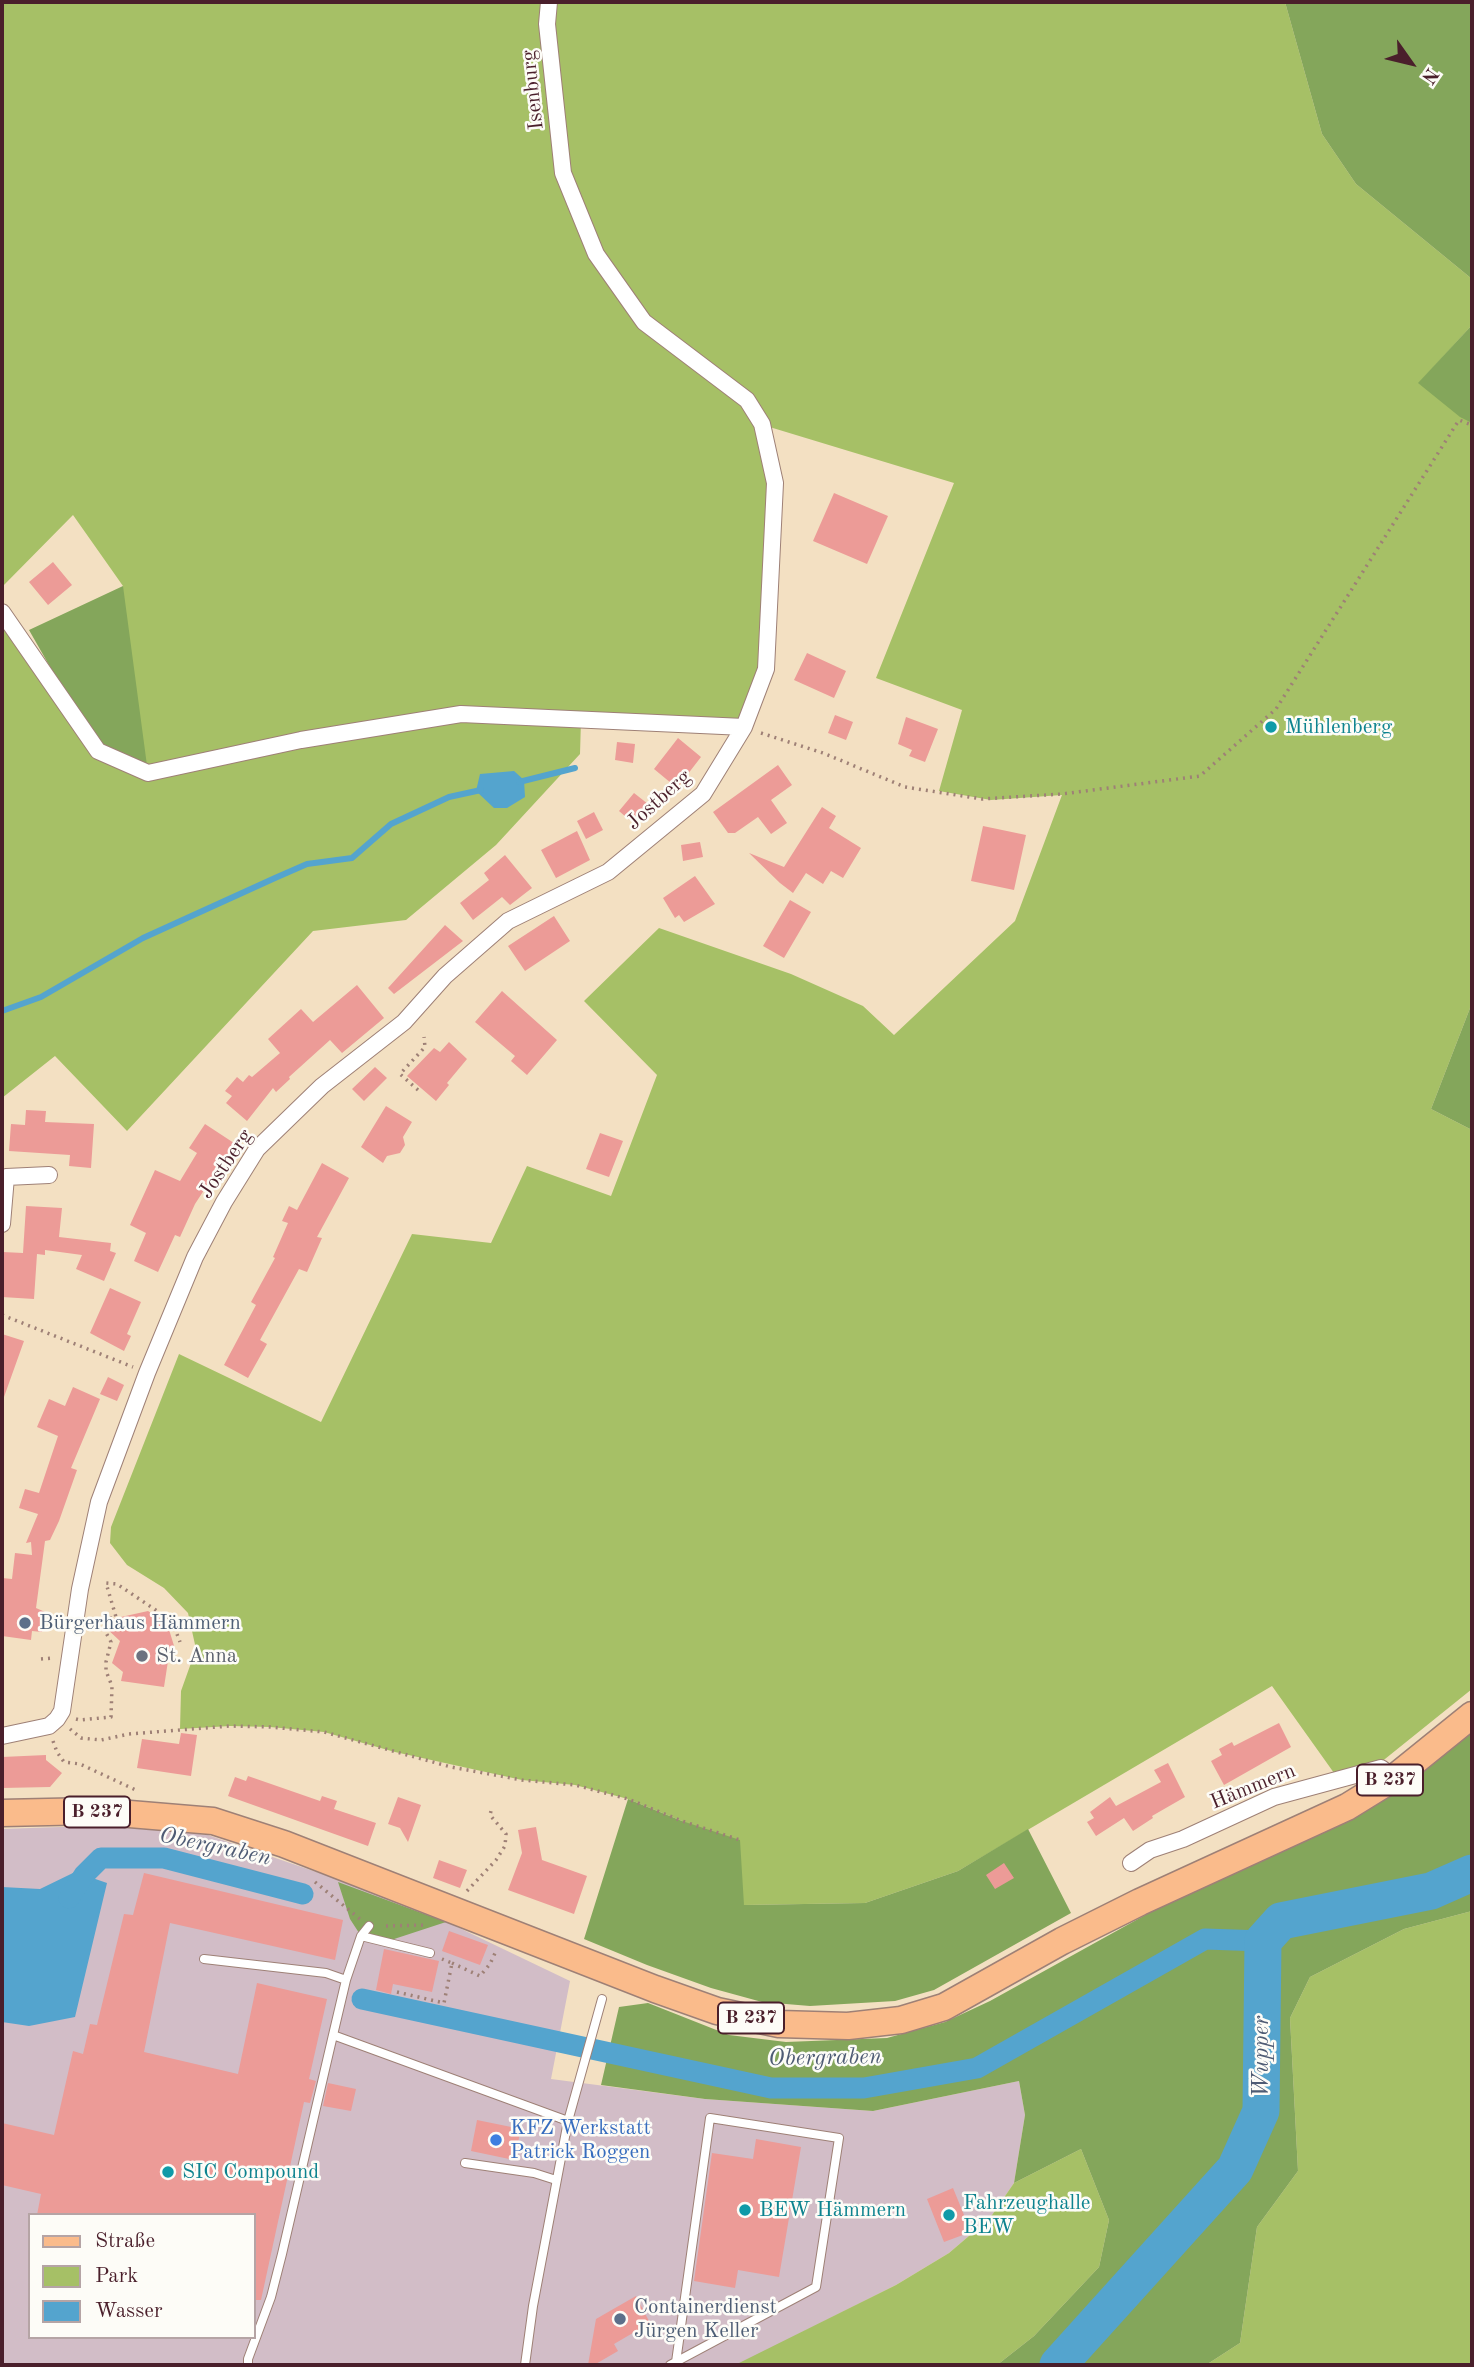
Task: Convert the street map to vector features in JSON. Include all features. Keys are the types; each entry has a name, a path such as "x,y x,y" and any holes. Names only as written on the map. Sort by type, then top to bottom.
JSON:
{"main road":[{"name":"B 237","path":"2,1812 94,1811 213,1821 459,1903 505,1930 717,2011 779,2024 848,2026 901,2020 944,2007 1062,1941 1140,1902 1347,1807 1394,1778 1472,1715"}],"street":[{"name":"Isenburg","path":"549,2 547,24 563,173"},
{"name":"Jostberg","path":"60,1715 80,1589 99,1502 147,1373 195,1257 224,1202 257,1149 323,1086 404,1022 445,976 508,921 608,872 703,794 744,727 766,669 775,483 762,424 747,400 644,322 596,254 563,173"},
{"path":"2,611 98,751 148,773 301,740 461,714 744,727"},
{"path":"2,1224 6,1177 49,1175"},
{"path":"2,1736 49,1726 60,1715"},
{"name":"Hämmern","path":"1131,1863 1150,1850 1183,1839 1274,1797 1381,1768 1394,1778"}],"lane":[{"path":"256,2332 271,2297 346,1980 361,1937 369,1926"},
{"path":"361,1937 430,1953"},
{"path":"204,1959 326,1973 346,1980"},
{"path":"525,2365 568,2121 602,1999"},
{"path":"333,2035 568,2121"},
{"path":"710,2118 839,2138 816,2287 673,2364 710,2118"},
{"path":"465,2163 534,2173 556,2180"},
{"path":"248,2365 254,2339"}],"path":[{"path":"744,727 823,753 905,787 982,799 1062,794 1200,776 1276,709 1459,420 1472,425"},
{"path":"418,1090 400,1074 425,1047 424,1037"},
{"path":"2,1315 147,1373"},
{"path":"60,1715 80,1720 111,1717 112,1686 106,1671 111,1642 103,1627 111,1618 116,1617 106,1583 117,1584 172,1621 180,1642"},
{"path":"60,1715 81,1738 101,1740 129,1734 230,1726 324,1732 451,1767 522,1780 575,1785 628,1799 740,1840"},
{"path":"57,1752 64,1762 80,1764 148,1795"},
{"path":"301,1850 296,1867 369,1926 449,1925 459,1903 505,1846 506,1834 491,1815 492,1807"},
{"path":"430,1953 480,1976 490,1964 505,1930"},
{"path":"397,1992 444,2003 452,1963"}],"shaded area":[{"path":"118,1825 208,1835 337,1879 451,1924 570,1981 551,2079 705,2099 873,2111 1019,2081 1025,2115 1014,2183 990,2218 949,2253 896,2285 737,2365 2,2365 2,1829"}],"green space":[{"path":"2,2 1285,2 1322,134 1356,184 1472,279 1472,325 1419,383 1472,421 1472,1003 1431,1109 1472,1130 1472,1689 1380,1763 1334,1773 1272,1686 958,1871 865,1903 744,1905 682,1821 628,1799 575,1785 522,1780 395,1752 324,1732 230,1726 180,1729 181,1691 196,1649 188,1613 164,1588 127,1565 110,1543 111,1527 179,1354 321,1422 412,1234 491,1243 527,1166 611,1196 657,1075 584,1001 659,928 791,974 863,1006 894,1035 1015,921 1062,795 991,800 939,791 962,710 876,678 954,483 763,425 775,483 766,669 744,727 581,720 580,754 496,845 406,920 313,931 127,1131 55,1056 2,1098 2,623 98,751 123,586 73,515 2,587"},
{"path":"1285,2 1472,2 1472,279 1356,184 1322,134"},
{"path":"1472,325 1472,423 1460,417 1418,383"},
{"path":"123,586 148,773 98,751 29,630"},
{"path":"1472,1003 1472,1130 1431,1109"},
{"path":"1472,1715 1472,1911 1404,1929 1310,1977 1290,2018 1298,2171 1257,2227 1240,2343 1206,2365 997,2365 1034,2336 1099,2267 1109,2220 1081,2149 1014,2183 1025,2115 1019,2081 873,2111 705,2099 601,2085 619,2007 648,2003 729,2035 786,2042 887,2038 945,2022 990,2001 1297,1831"},
{"path":"628,1799 740,1840 744,1905 865,1903 958,1871 1028,1829 1071,1913 934,1990 895,2001 810,2006 762,2002 711,1988 584,1939"},
{"path":"338,1882 446,1922 388,1941 361,1936 350,1919"},
{"path":"1472,1911 1472,2365 1206,2365 1240,2343 1257,2227 1298,2171 1290,2018 1310,1977 1404,1929"},
{"path":"1081,2149 1109,2220 1099,2267 1034,2336 997,2365 735,2365 896,2285 949,2253 990,2218 1014,2183"}],"water":[{"path":"514,771 524,780 525,797 507,808 494,808 476,791 480,774"},
{"path":"75,1872 107,1883 75,2017 29,2026 2,2022 2,1887 40,1889"}],"building":[{"path":"834,493 888,516 867,564 813,541"},
{"path":"53,562 72,585 48,605 29,582"},
{"path":"807,653 846,671 834,698 794,680"},
{"path":"835,715 853,722 846,740 828,733"},
{"path":"906,717 938,729 925,762 909,756 912,750 898,744"},
{"path":"678,738 701,757 677,788 654,769"},
{"path":"617,742 635,744 633,763 615,760"},
{"path":"778,765 792,785 771,800 787,823 771,834 758,817 735,833 728,833 713,812"},
{"path":"634,793 648,804 633,823 619,811"},
{"path":"822,807 836,816 829,828 861,848 843,878 831,871 823,884 806,873 793,893 749,853 784,867"},
{"path":"594,812 603,830 586,839 577,821"},
{"path":"983,826 1026,835 1014,890 971,881"},
{"path":"577,831 590,860 556,878 541,850"},
{"path":"700,842 703,857 683,861 681,845"},
{"path":"505,855 532,888 510,905 502,897 473,920 460,903 489,880 484,873"},
{"path":"695,876 715,904 684,922 679,915 675,918 663,898"},
{"path":"790,900 811,912 784,958 763,946"},
{"path":"554,916 570,941 525,971 508,946"},
{"path":"445,925 463,941 394,994 388,988"},
{"path":"357,985 384,1018 342,1053 330,1040 276,1092 273,1088 247,1121 226,1103 232,1096 225,1091 237,1077 243,1082 249,1075 252,1077 280,1053 268,1039 301,1009 313,1022"},
{"path":"502,991 557,1040 527,1075 511,1061 515,1056 475,1022"},
{"path":"449,1042 467,1059 436,1101 407,1076 434,1048 440,1052"},
{"path":"375,1067 387,1078 364,1101 352,1089"},
{"path":"386,1106 412,1122 403,1137 405,1145 400,1153 387,1156 383,1163 361,1147"},
{"path":"26,1110 46,1111 45,1122 94,1124 91,1168 69,1166 70,1155 9,1151 11,1124 25,1125"},
{"path":"205,1124 237,1145 195,1204 180,1237 175,1235 158,1272 134,1261 146,1233 130,1225 155,1170 180,1181 197,1153 189,1148"},
{"path":"600,1133 623,1141 609,1177 586,1169"},
{"path":"322,1163 349,1178 317,1237 322,1238 307,1272 299,1269 260,1340 267,1344 248,1378 224,1365 256,1305 251,1302 275,1258 273,1257 288,1223 282,1221 289,1206 297,1210"},
{"path":"26,1206 62,1208 59,1237 111,1243 110,1251 116,1253 104,1281 76,1269 82,1255 45,1250 45,1255 37,1254 34,1299 2,1297 3,1252 23,1253"},
{"path":"110,1288 141,1302 127,1334 131,1336 124,1351 90,1333"},
{"path":"2,1334 24,1341 4,1397 2,1397"},
{"path":"108,1377 124,1385 117,1401 100,1394"},
{"path":"73,1387 100,1399 71,1468 77,1470 59,1521 50,1540 45,1541 36,1608 45,1612 42,1632 32,1631 31,1640 2,1636 2,1578 12,1579 15,1553 32,1555 31,1542 26,1543 38,1514 19,1508 25,1489 39,1493 58,1436 37,1427 49,1399 65,1406"},
{"name":"St. Anna","path":"148,1611 167,1623 175,1649 170,1648 164,1687 121,1681 123,1672 112,1663 120,1641 105,1627 112,1619"},
{"path":"1279,1723 1291,1747 1224,1785 1211,1761 1222,1755 1219,1749 1232,1742 1234,1746"},
{"path":"181,1733 197,1735 191,1776 137,1768 142,1739 179,1744"},
{"path":"46,1755 46,1760 62,1773 50,1787 2,1788 2,1757"},
{"path":"1168,1763 1185,1797 1152,1816 1153,1818 1133,1831 1124,1818 1096,1836 1087,1822 1094,1818 1090,1812 1110,1797 1116,1806 1161,1782 1154,1770"},
{"path":"248,1776 320,1801 322,1796 337,1801 334,1809 376,1823 368,1846 228,1796 235,1777 246,1781"},
{"path":"398,1797 421,1805 408,1842 400,1828 388,1824"},
{"path":"536,1827 542,1860 587,1876 574,1914 508,1890 522,1853 518,1830"},
{"path":"439,1860 467,1870 460,1888 433,1878"},
{"path":"1004,1863 1014,1878 995,1889 986,1875"},
{"name":"SIC Compound","path":"144,1873 343,1920 335,1960 170,1923 144,2052 238,2074 257,1983 327,1999 309,2079 316,2081 310,2103 304,2102 261,2300 256,2300 256,2213 37,2213 41,2194 2,2185 2,2123 54,2135 73,2051 83,2054 90,2024 97,2025 124,1914 133,1915"},
{"path":"449,1931 488,1945 480,1965 442,1951"},
{"path":"384,1949 439,1961 432,1992 393,1984 391,1994 376,1990"},
{"path":"328,2083 356,2089 351,2111 323,2106"},
{"name":"KFZ Werkstatt Patrick Roggen","path":"477,2120 521,2129 514,2160 471,2151"},
{"name":"BEW Hämmern","path":"756,2139 801,2147 779,2277 738,2270 735,2288 694,2281 712,2153 753,2159"},
{"name":"Fahrzeughalle BEW","path":"953,2188 971,2232 944,2242 927,2199"},
{"path":"636,2296 650,2323 614,2344 618,2351 594,2365 588,2365 596,2319"}],"waterway":[{"path":"519,782 575,768"},
{"path":"2,1011 41,997 143,938 307,864 352,858 391,824 449,797 481,790"},
{"name":"Obergraben","path":"69,1898 84,1875 101,1858 164,1858 303,1894"},
{"name":"Wupper","path":"1058,2365 1235,2169 1261,2111 1263,1941 1281,1921 1431,1891 1472,1873"},
{"name":"Obergraben","path":"362,1999 771,2088 864,2088 977,2068 1205,1939 1263,1941"}],"place":[{"name":"Mühlenberg","path":"1271,727"},
{"name":"Bürgerhaus Hämmern","path":"25,1623"},
{"name":"St. Anna","path":"142,1656"},
{"name":"KFZ Werkstatt Patrick Roggen","path":"496,2140"},
{"name":"SIC Compound","path":"168,2172"},
{"name":"BEW Hämmern","path":"745,2210"},
{"name":"Fahrzeughalle BEW","path":"949,2215"},
{"name":"Containerdienst Jürgen Keller","path":"620,2319"}]}
